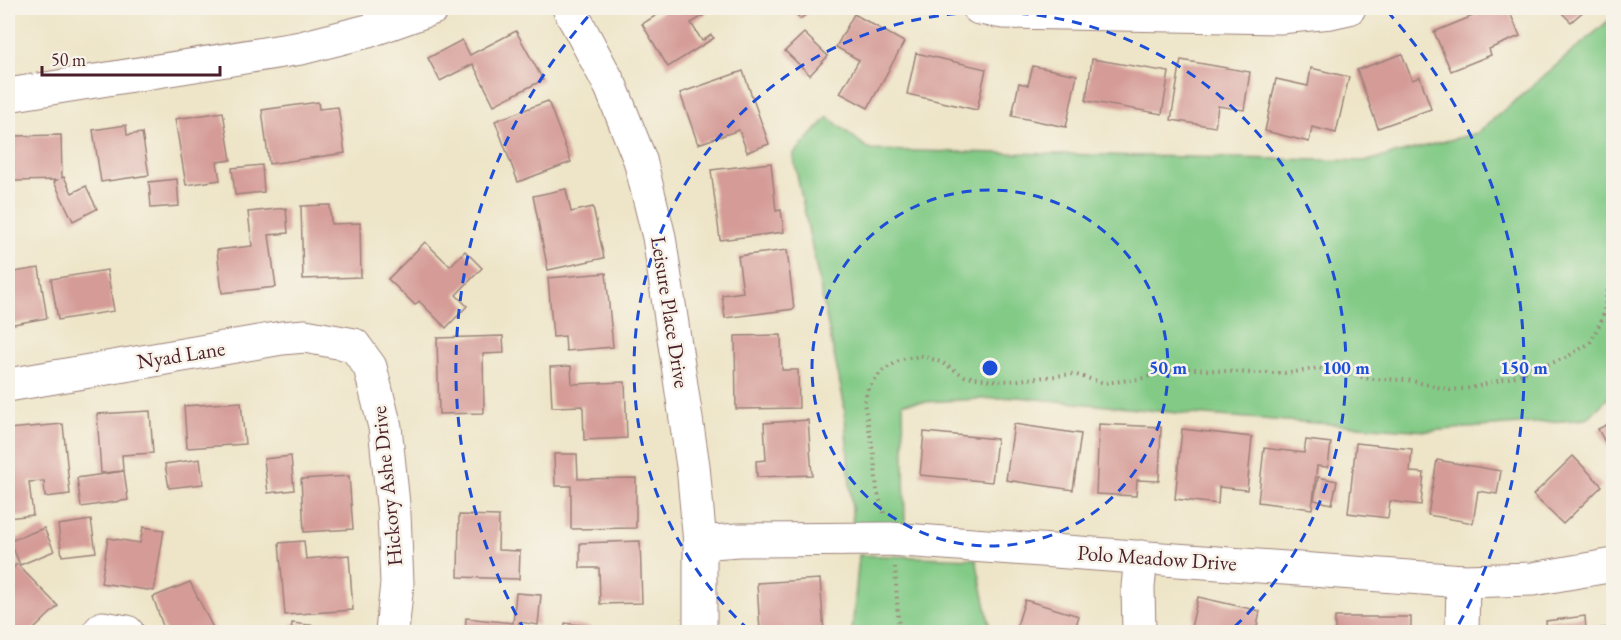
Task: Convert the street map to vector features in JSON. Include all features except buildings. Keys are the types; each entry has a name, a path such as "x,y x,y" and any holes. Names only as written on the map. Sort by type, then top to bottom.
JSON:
{"street":[{"path":"8,94 301,48 368,31 433,8"},
{"name":"Leisure Place Drive","path":"569,8 611,87 640,160 659,237 693,466 700,543 700,633"},
{"path":"979,8 1002,12 1280,17 1348,8"},
{"name":"Nyad Lane","path":"8,385 282,338 305,336 354,345"},
{"name":"Hickory Ashe Drive","path":"354,345 370,367 385,427 395,526 396,584 392,633"},
{"name":"Polo Meadow Drive","path":"700,543 738,540 890,539 1463,581 1533,579 1614,565"},
{"path":"1138,633 1141,557"},
{"path":"1462,633 1463,581"},
{"path":"99,633 103,628 127,633"}],"path":[{"path":"899,633 894,559 877,491 874,455 864,403 868,388 882,371 902,359 922,356 941,362 964,376 989,380 1010,381 1073,374 1104,383 1138,379 1182,368 1288,373 1318,368 1370,379 1408,380 1450,390 1471,388 1516,376 1565,358 1590,343 1603,317 1608,288 1614,280"}],"green space":[{"path":"1613,17 1613,393 1587,419 1427,431 1177,413 1018,397 903,403 905,525 853,524 844,403 793,155 828,117 870,150 1367,161 1477,133"},
{"path":"859,555 976,559 991,632 852,632"}]}
